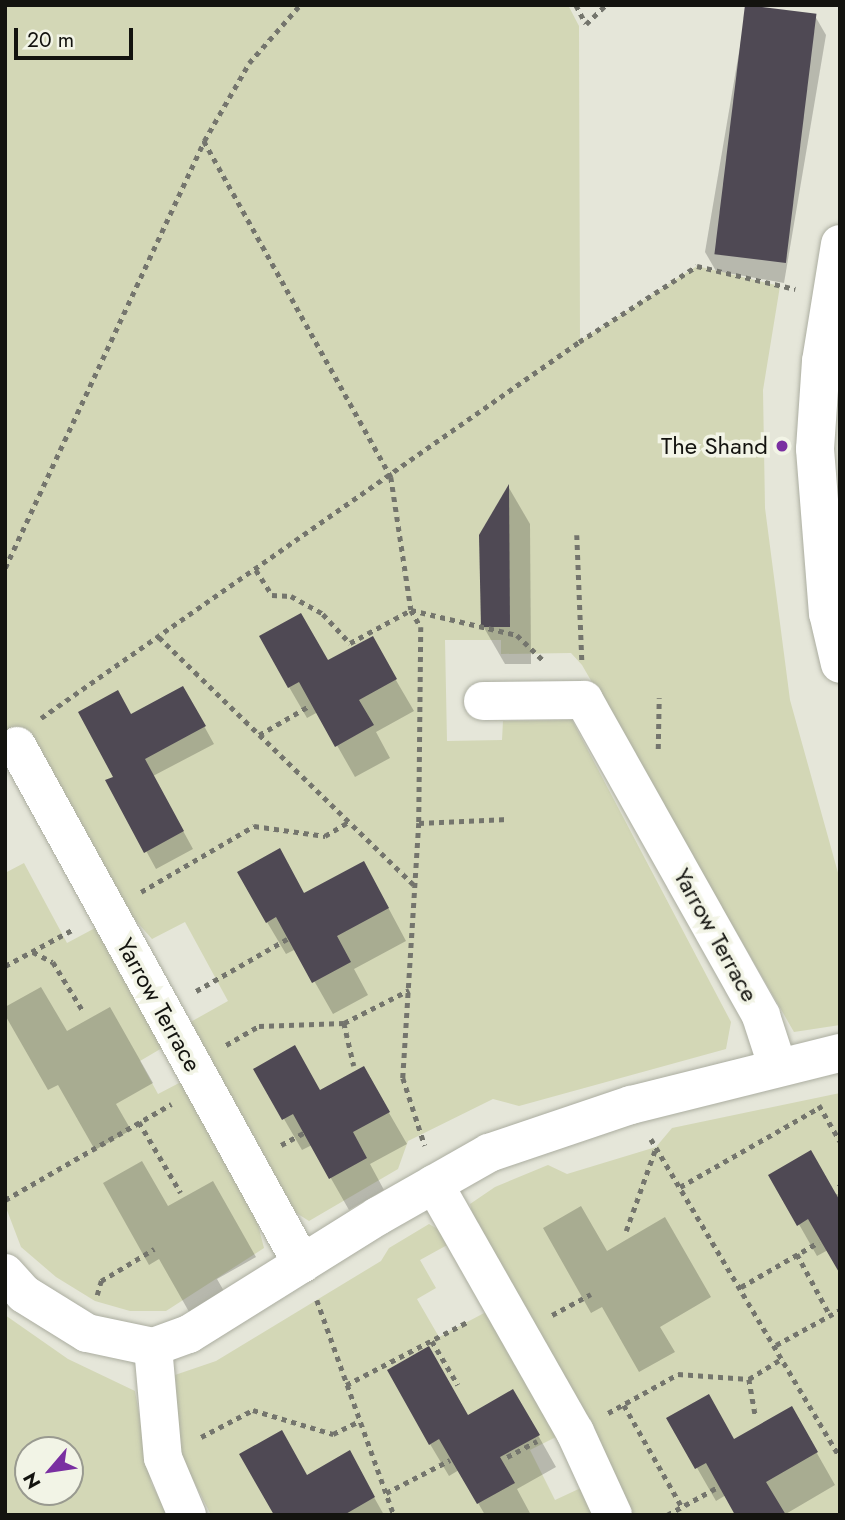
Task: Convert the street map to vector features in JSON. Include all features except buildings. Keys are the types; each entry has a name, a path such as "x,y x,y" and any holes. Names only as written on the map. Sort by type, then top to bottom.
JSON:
{"street":[{"path":"840,244 829,297 830,362 815,449 828,613 840,664"},
{"path":"483,701 584,700"},
{"name":"Yarrow Terrace","path":"584,700 761,1016 777,1065"},
{"name":"Yarrow Terrace","path":"27,734 108,912 302,1264"},
{"path":"5,1273 24,1294 87,1333 153,1347 189,1334 489,1153 631,1105 777,1065 840,1052"},
{"path":"435,1184 575,1432 613,1515"},
{"path":"153,1347 163,1458 187,1515"}],"path":[{"path":"5,568 204,141 249,63 300,5"},
{"path":"576,5 586,24 606,5"},
{"path":"204,141 391,477 411,610 421,627 419,823 403,1078 422,1133"},
{"path":"27,734 159,637 391,477 579,342 697,266 829,297"},
{"path":"577,536 584,700"},
{"path":"256,570 272,594 291,596 323,614 351,643 411,610 517,635 543,656 545,701"},
{"path":"159,637 416,886"},
{"path":"259,735 309,706"},
{"path":"419,823 508,819"},
{"path":"5,966 108,912 254,826 325,836 349,821"},
{"path":"163,1011 287,939"},
{"path":"32,951 53,962 83,1011"},
{"path":"192,1065 259,1026 344,1023 409,990"},
{"path":"344,1023 354,1066"},
{"path":"631,1105 776,1345 840,1457"},
{"path":"5,1200 167,1106"},
{"path":"680,1187 820,1107"},
{"path":"139,1122 181,1193"},
{"path":"626,1230 656,1147"},
{"path":"741,1287 819,1242"},
{"path":"87,1333 101,1281 154,1249"},
{"path":"797,1254 830,1315"},
{"path":"317,1300 394,1515"},
{"path":"346,1385 502,1304"},
{"path":"776,1345 840,1310"},
{"path":"432,1341 458,1385"},
{"path":"575,1432 678,1374 749,1379 783,1358"},
{"path":"749,1379 756,1417"},
{"path":"624,1405 682,1507"},
{"path":"163,1458 253,1410 333,1434 360,1421"},
{"path":"386,1493 450,1460"},
{"path":"667,1515 718,1487"}],"green space":[{"path":"5,5 568,5 579,26 580,341 697,266 780,286 763,390 765,508 790,700 840,880 840,1025 794,1032 582,665 571,653 501,654 501,640 445,640 447,741 502,740 503,721 572,720 731,1022 726,1049 519,1106 493,1099 408,1141 398,1169 309,1221 290,1209 187,1024 228,1001 185,922 152,939 121,904 26,729 5,742"},
{"path":"24,863 67,943 97,927 162,1048 140,1061 158,1094 181,1082 257,1221 264,1248 166,1311 130,1311 95,1301 56,1277 21,1247 5,1205 5,873"},
{"path":"840,1093 840,1515 631,1515 474,1222 470,1204 495,1187 548,1165 567,1174 656,1147 672,1128"},
{"path":"429,1224 441,1231 449,1244 420,1260 436,1288 417,1299 439,1337 486,1312 558,1436 530,1450 555,1500 583,1487 595,1515 211,1515 178,1450 175,1375 216,1361 381,1261 389,1248"},
{"path":"5,1315 68,1359 135,1391 151,1483 168,1515 5,1515"}],"place":[{"name":"The Shand","path":"782,446"}]}
